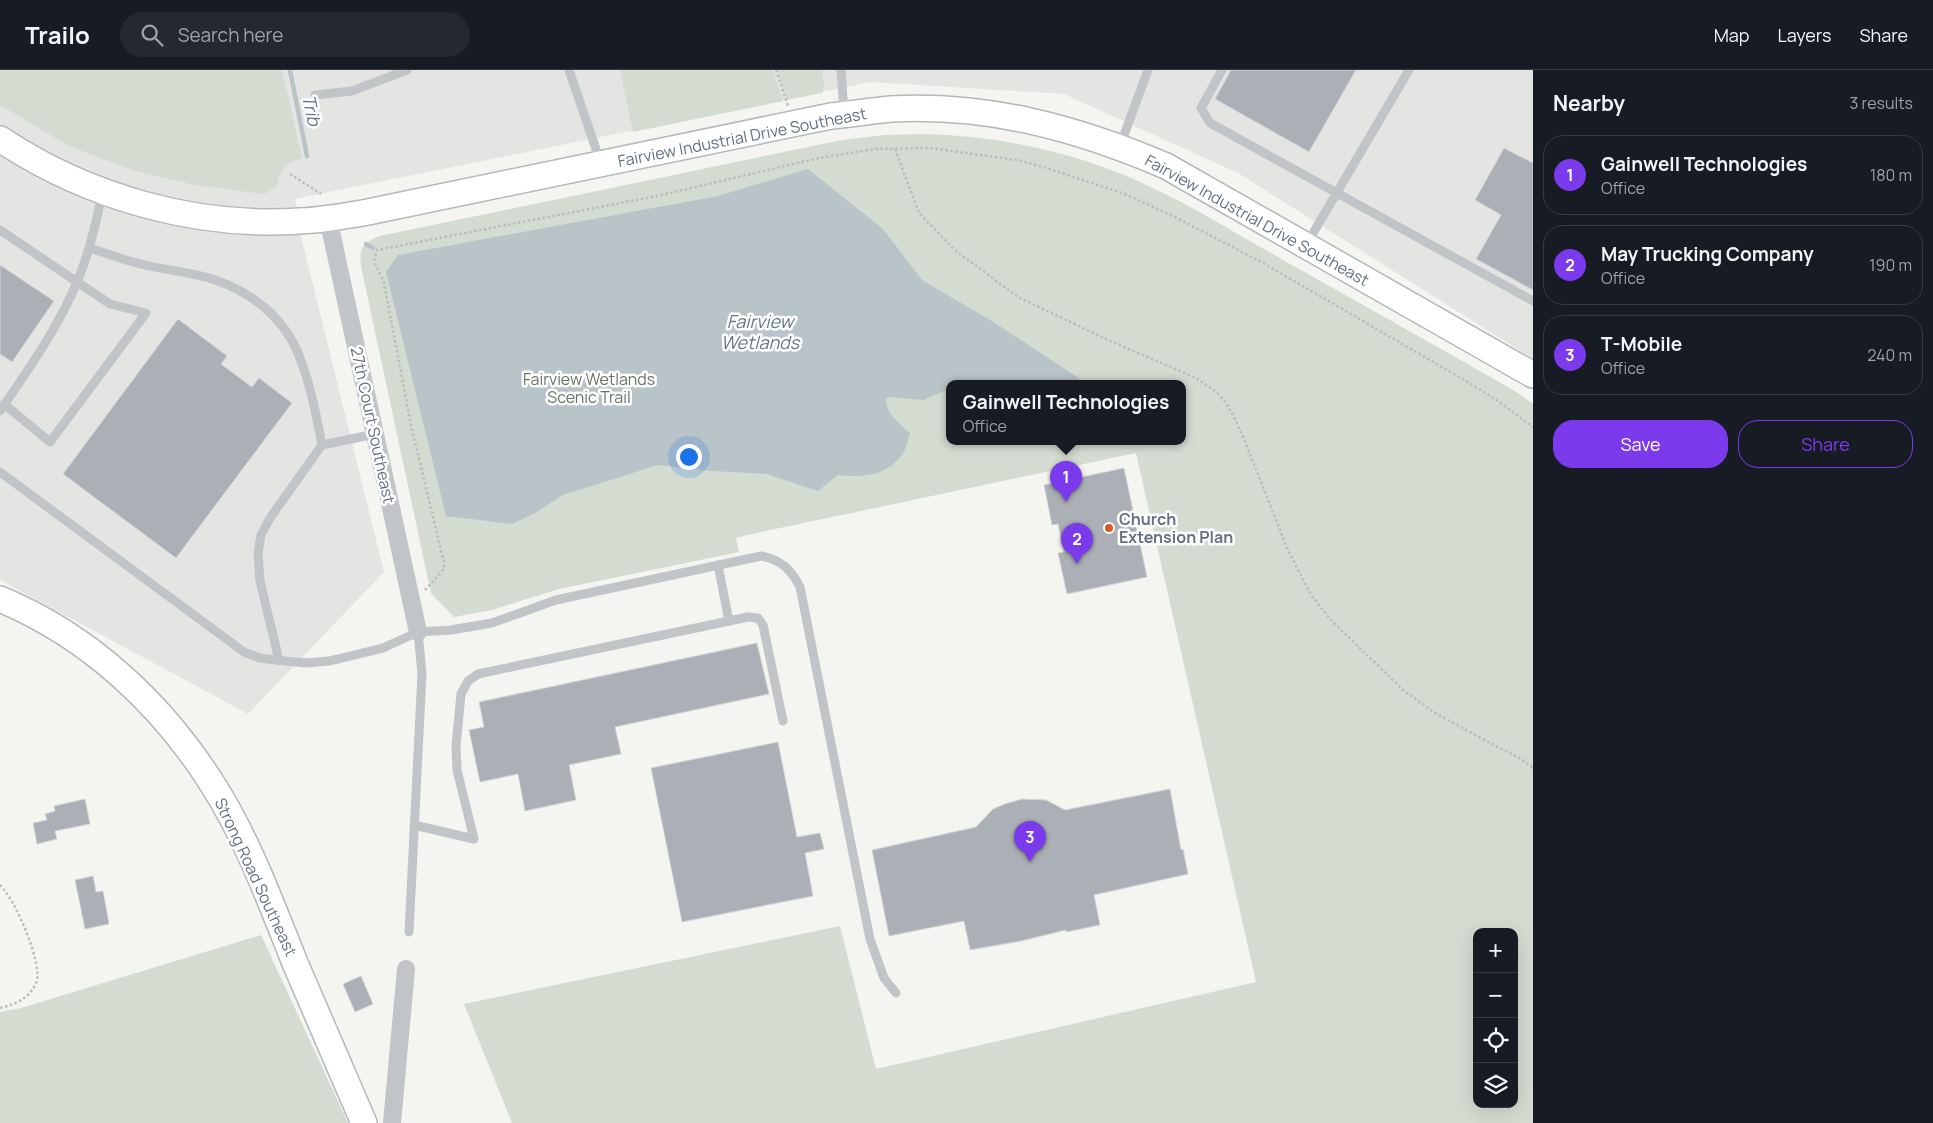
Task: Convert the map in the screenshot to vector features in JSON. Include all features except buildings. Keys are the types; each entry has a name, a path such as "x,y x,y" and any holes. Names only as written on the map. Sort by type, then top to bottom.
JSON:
{"main road":[{"name":"Fairview Industrial Drive Southeast","path":"0,139 35,161 103,191 156,207 222,219 299,221 368,212 844,115 892,110 986,113 1049,124 1120,147 1166,166 1533,375"},
{"name":"Strong Road Southeast","path":"0,599 49,623 115,668 150,703 201,768 238,829 364,1123"}],"street":[{"name":"27th Court Southeast","path":"328,218 418,632"},
{"path":"392,1123 406,970"}],"lane":[{"path":"315,95 352,91 407,70"},
{"path":"569,70 601,164"},
{"path":"841,70 844,115"},
{"path":"1120,147 1148,70"},
{"path":"1222,70 1202,108 1210,123 1533,302"},
{"path":"1306,245 1409,70"},
{"path":"0,230 77,282 110,304 146,313 50,442 2,407 58,321 77,282 90,248 103,191"},
{"path":"90,248 134,262 215,280 244,292 268,310 285,329 298,352 306,375 322,445"},
{"path":"279,660 260,581 258,553 260,535 322,445 375,434"},
{"path":"0,472 244,652 260,658 306,663 329,662 383,648 418,632 451,630 492,623 556,600 761,556 775,559 786,566 800,587 870,940 884,978 896,993"},
{"path":"718,566 730,621"},
{"path":"414,825 474,838 457,770 456,754 461,694 468,681 478,674 748,617 758,618 763,625 783,721"},
{"path":"409,932 422,674 418,632"}],"path":[{"path":"776,70 794,124"},
{"path":"412,604 444,569 444,563 411,425 384,283 374,261 377,250 657,196 820,158 875,149 930,148 1017,160 1125,194 1177,218 1263,263 1490,396 1533,427"},
{"path":"895,149 919,213 956,251 1018,297 1092,333 1196,378 1214,390 1224,400 1233,415 1287,548 1311,594 1330,620 1403,690 1436,712 1521,759 1533,768"},
{"path":"290,174 321,194"},
{"path":"0,885 24,925 38,969 37,982 31,992 17,1004 0,1008"}],"shaded area":[{"path":"0,70 1533,70 1533,359 1238,173 1064,94 871,82 295,199 302,240 384,572 248,714 0,580"}],"green space":[{"path":"0,70 282,70 302,158 287,165 281,171 277,187 264,194 194,185 132,170 69,146 0,105"},
{"path":"620,70 773,70 783,101 633,132"},
{"path":"777,70 822,70 824,84 822,93 787,100"},
{"name":"Fairview Wetlands Scenic Trail","path":"923,134 1013,143 1043,149 1101,166 1171,197 1473,367 1533,404 1533,1123 512,1123 464,1004 840,926 876,1069 1256,982 1136,453 747,535 736,538 739,552 559,589 492,610 454,617 431,593 362,271 360,258 362,249 369,242 380,236 842,140 885,135"},
{"path":"261,935 348,1123 0,1123 0,1012 21,1008"}],"water":[{"name":"Fairview Wetlands","path":"808,169 883,229 922,280 995,323 1080,380 946,380 946,390 924,400 890,397 886,399 888,409 894,418 910,433 902,455 889,467 873,474 865,476 838,475 818,491 767,474 711,471 658,465 563,495 535,513 512,524 446,516 386,272 398,255 718,196"}],"waterway":[{"name":"Trib","path":"290,70 307,156"},
{"name":"Trib","path":"366,244 373,248"}],"place":[{"name":"Gainwell Technologies","path":"1066,502"},
{"name":"Church Extension Plan","path":"1109,528"},
{"name":"May Trucking Company","path":"1077,564"},
{"name":"T-Mobile","path":"1030,862"}]}
